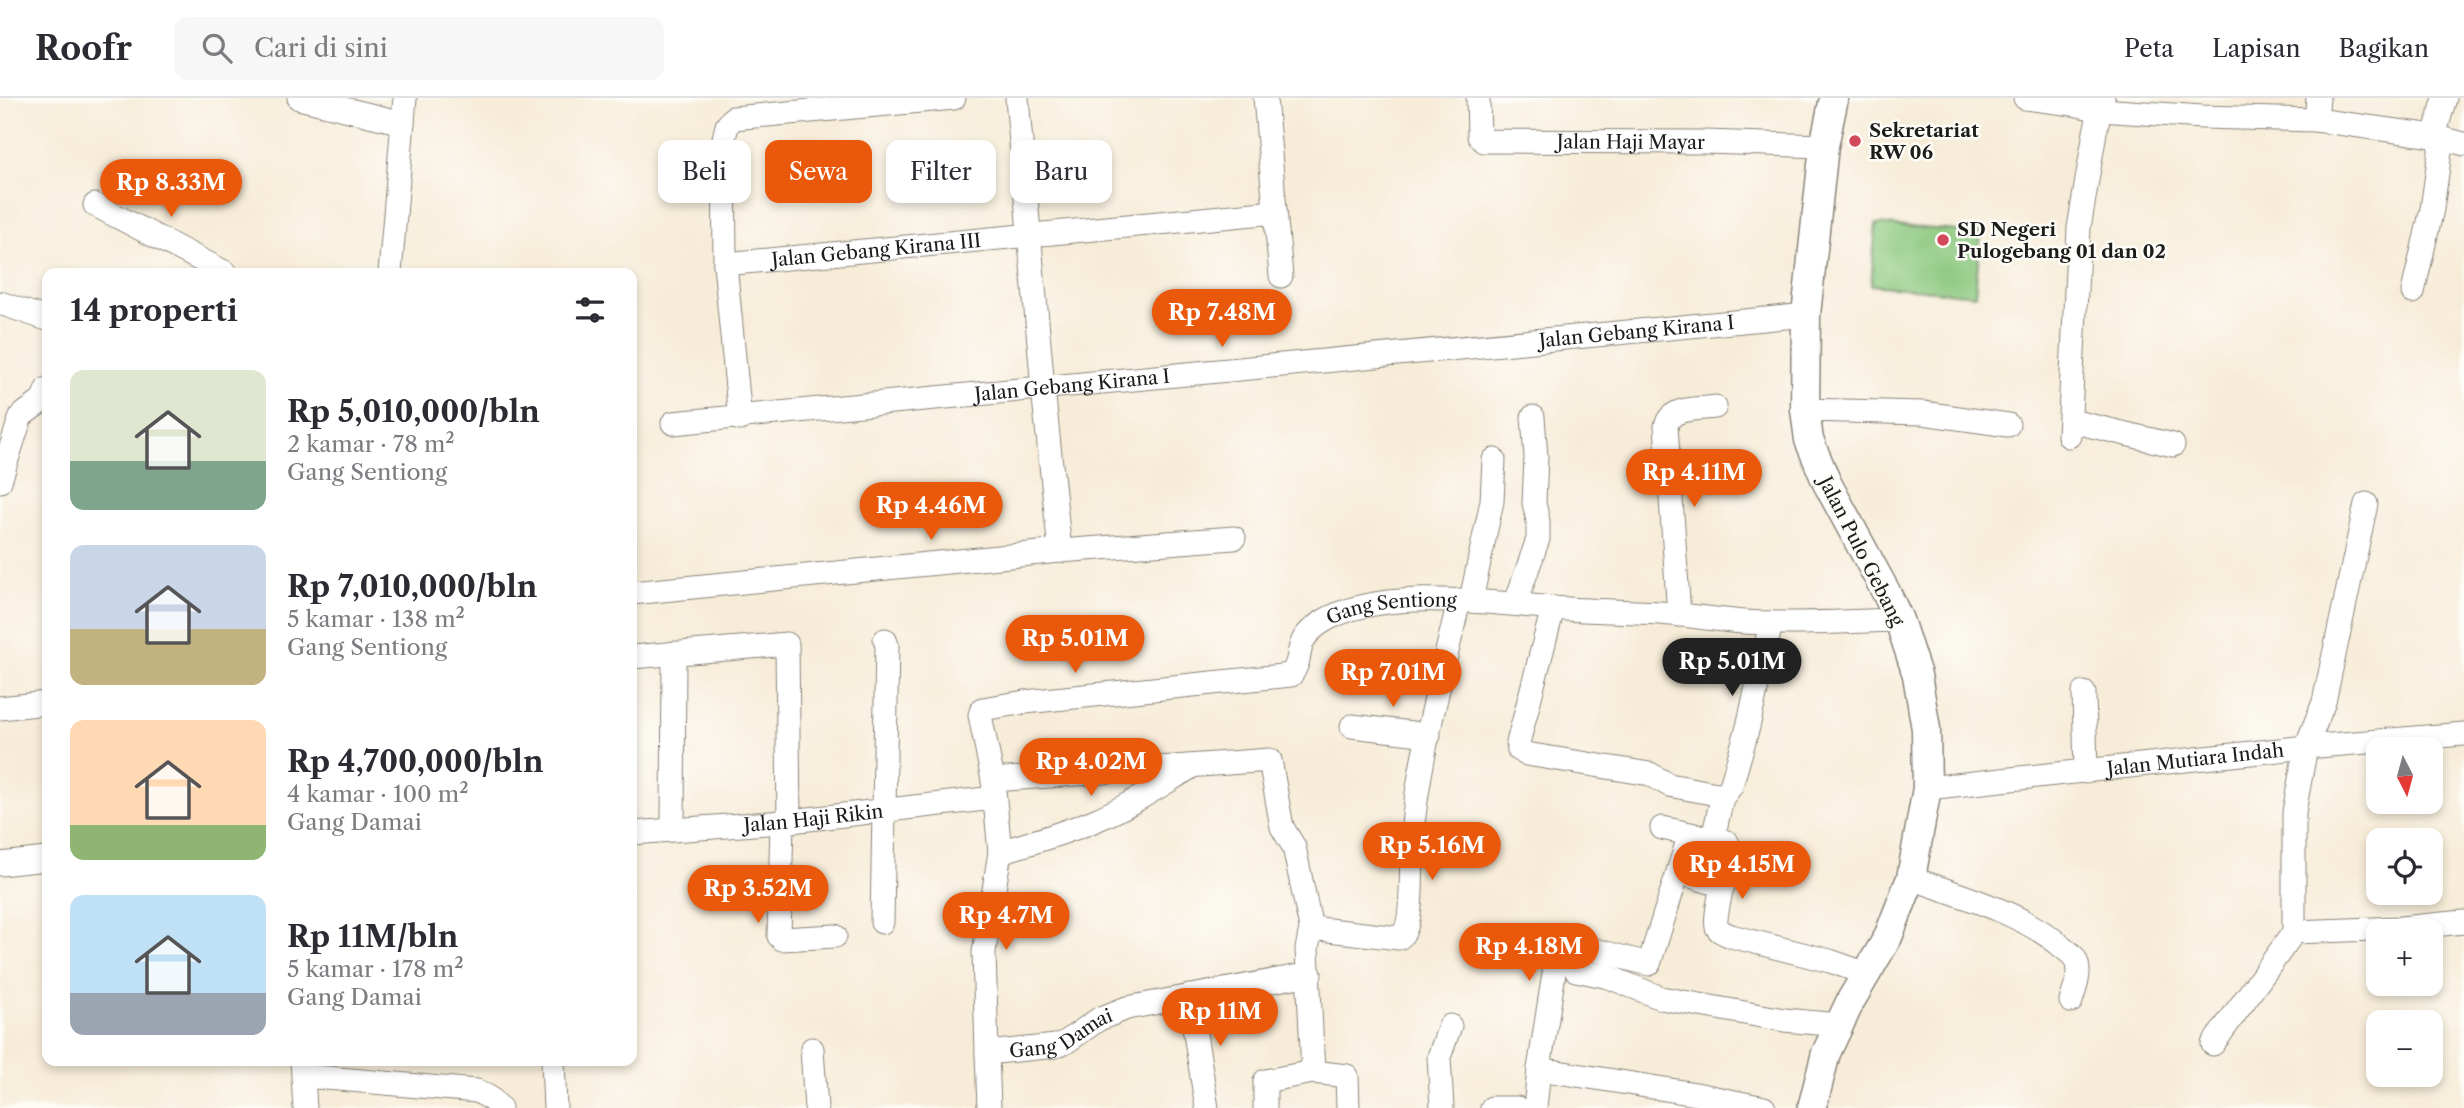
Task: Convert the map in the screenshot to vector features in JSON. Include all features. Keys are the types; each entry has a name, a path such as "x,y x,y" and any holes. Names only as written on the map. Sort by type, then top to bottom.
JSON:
{"main road":[{"name":"Jalan Pulo Gebang","path":"1812,1108 1826,1053 1888,937 1911,878 1927,788 1926,729 1917,676 1899,620 1827,483 1810,440 1805,410 1806,315 1824,146 1834,98"}],"street":[{"path":"299,98 403,123"},
{"path":"390,268 405,98"},
{"path":"740,419 725,264 724,138 727,126 733,118 954,98"},
{"path":"1017,98 1060,551"},
{"path":"1265,98 1282,276"},
{"name":"Jalan Haji Mayar","path":"1478,98 1479,136 1484,141 1704,142 1824,146"},
{"path":"2025,98 2073,104 2102,104 2202,117 2317,109 2447,139"},
{"path":"2413,292 2447,139 2445,98"},
{"path":"2102,104 2080,228 2070,428 2173,445"},
{"path":"95,205 216,268"},
{"name":"Jalan Gebang Kirana III","path":"725,264 1275,212"},
{"path":"0,303 42,317"},
{"name":"Jalan Gebang Kirana I","path":"673,423 740,419 1806,315"},
{"path":"0,481 22,416 42,401"},
{"path":"1679,615 1666,426 1673,412 1715,407"},
{"path":"1805,410 1923,413 2008,425"},
{"path":"1516,602 1538,539 1534,502 1536,457 1532,417"},
{"path":"1313,1072 1307,949 1311,928 1399,938 1403,935 1409,914 1412,834 1429,735 1492,501 1494,460"},
{"path":"2213,1044 2294,932 2294,813 2306,747 2324,702 2366,504"},
{"path":"637,593 1060,551 1234,538"},
{"name":"Gang Sentiong","path":"986,1053 984,952 1000,852 994,789 980,715 982,709 1025,702 1291,675 1295,670 1302,639 1324,621 1377,603 1465,600 1516,602 1553,608 1771,623 1899,620"},
{"path":"1553,608 1518,743 1519,750 1526,754 1650,774 1669,785 1723,794"},
{"path":"1713,838 1723,794 1731,786 1748,727 1771,623"},
{"path":"882,922 885,640"},
{"path":"637,657 788,644 785,821 779,936 782,939 835,936"},
{"path":"673,830 674,653"},
{"path":"2084,693 2086,772"},
{"path":"0,708 42,704"},
{"path":"1352,726 1429,735"},
{"name":"Jalan Mutiara Indah","path":"1927,788 2306,747 2464,734"},
{"name":"Jalan Haji Rikin","path":"637,833 884,811 994,789 1270,760 1282,827 1294,847 1311,928"},
{"path":"1000,852 1065,833 1097,820 1193,766"},
{"path":"1662,828 1727,842 1730,848 1716,925 1719,930 1731,936 1830,961 1867,974"},
{"path":"1535,1108 1559,941 1649,964 1690,834"},
{"path":"0,864 42,860"},
{"path":"1678,872 1723,886"},
{"path":"1911,878 2003,912 2049,936 2073,956 2076,962 2077,979 2071,1001"},
{"path":"2294,932 2400,928 2464,922"},
{"path":"1576,970 1609,977 1661,999 1784,1020 1839,1025"},
{"name":"Gang Damai","path":"989,1108 986,1053 1056,1046 1099,1019 1127,1008 1310,974"},
{"path":"1189,996 1207,1108"},
{"path":"1442,1108 1439,1057 1450,1026"},
{"path":"812,1049 816,1108"},
{"path":"553,1066 555,1108"},
{"path":"305,1108 303,1068 477,1091 500,1108"},
{"path":"1539,1069 1764,1108"},
{"path":"1265,1108 1265,1081 1313,1072 1347,1076 1348,1108"},
{"path":"1492,1108 1517,1108"}],"green space":[{"path":"1876,224 1981,233 1975,295 1871,285"}],"place":[{"name":"Sekretariat RW 06","path":"1855,141"},
{"name":"SD Negeri Pulogebang 01 dan 02","path":"1943,240"}]}
